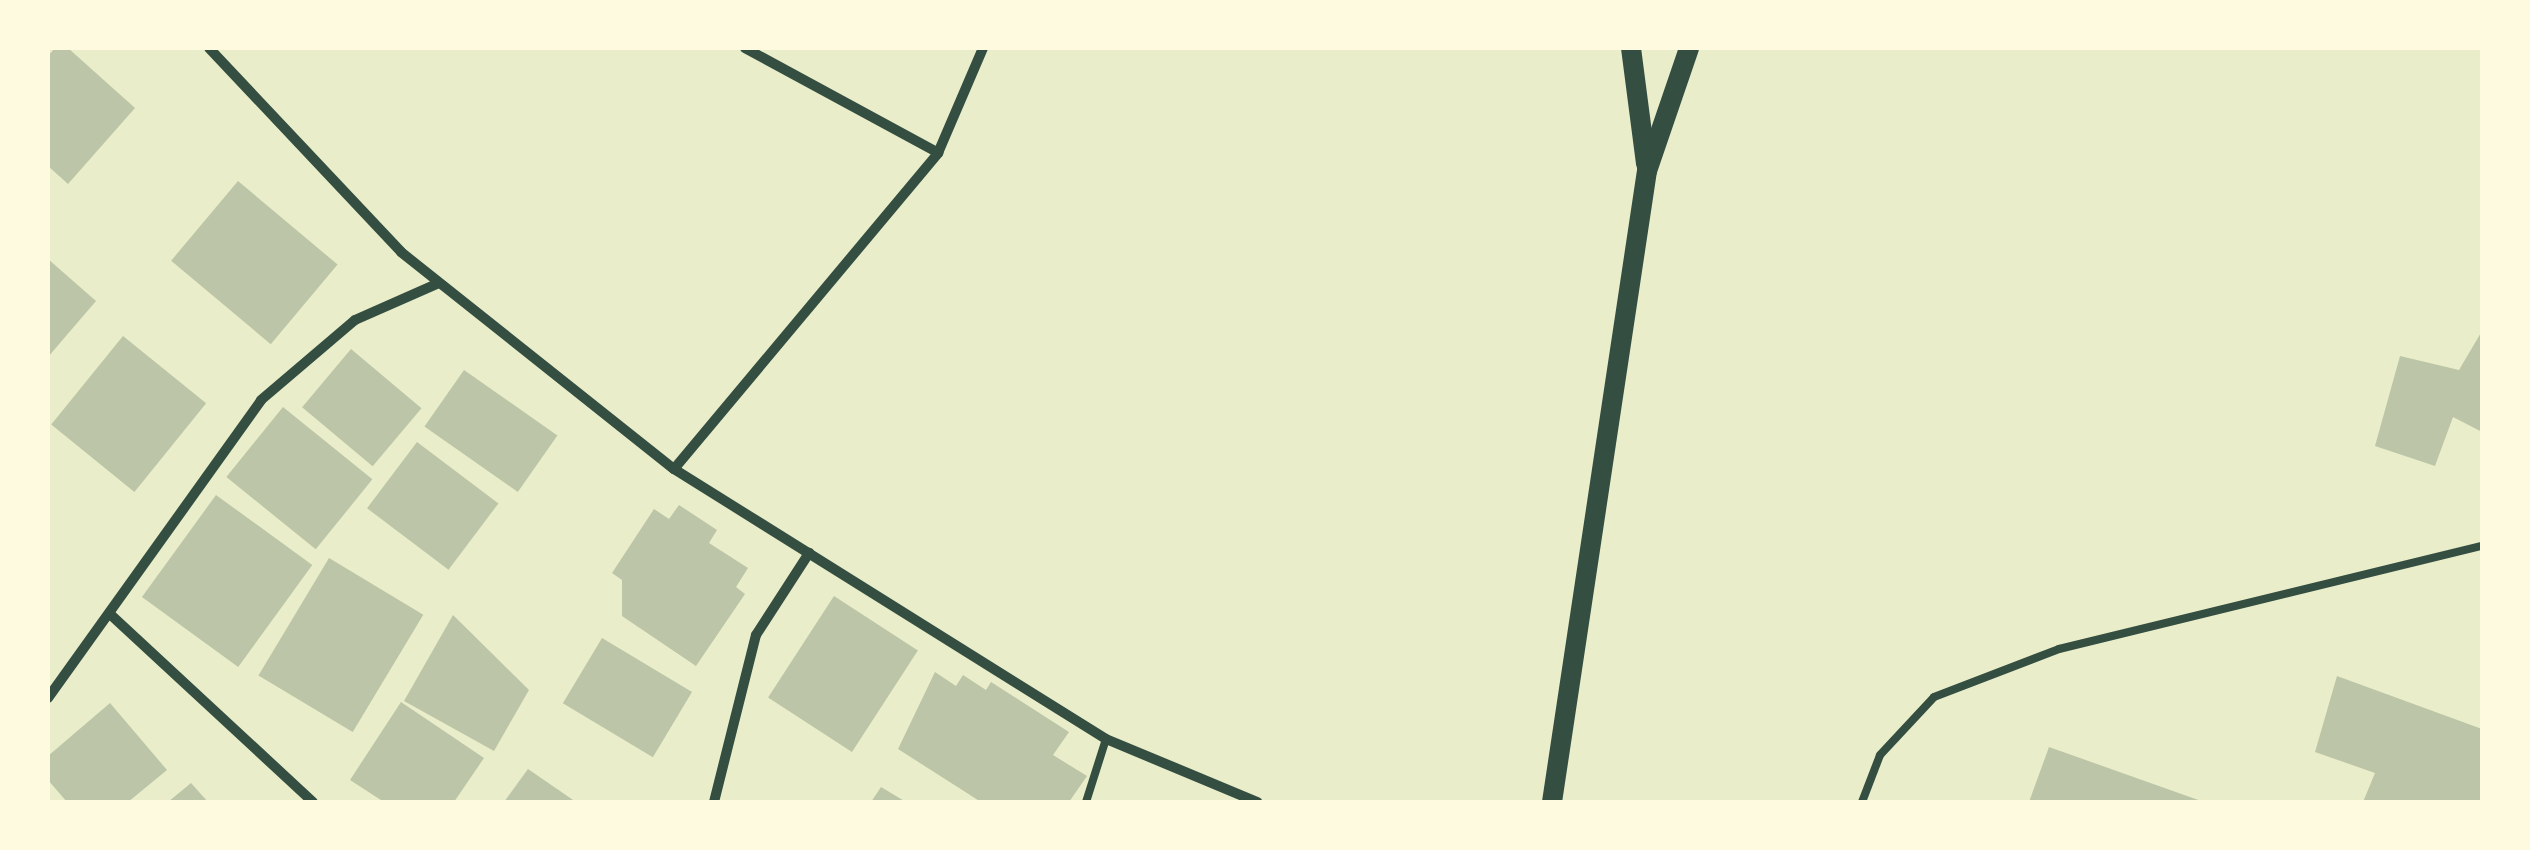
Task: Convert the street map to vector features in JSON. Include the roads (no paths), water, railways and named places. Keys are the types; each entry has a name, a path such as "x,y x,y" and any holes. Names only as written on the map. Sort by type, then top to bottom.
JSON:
{"main road":[{"path":"1631,48 1647,172"},
{"path":"1552,802 1647,172 1689,48"}],"street":[{"path":"209,48 439,283 674,469 1106,738 1257,802"},
{"path":"745,48 938,153"},
{"path":"674,469 938,153 982,48"},
{"path":"48,698 112,615 261,400 354,320 439,283"},
{"path":"714,802 756,635 809,553"},
{"path":"112,615 313,802"}],"lane":[{"path":"1862,802 1880,755 1934,697 2059,649 2482,546"},
{"path":"1086,802 1106,738"}]}
